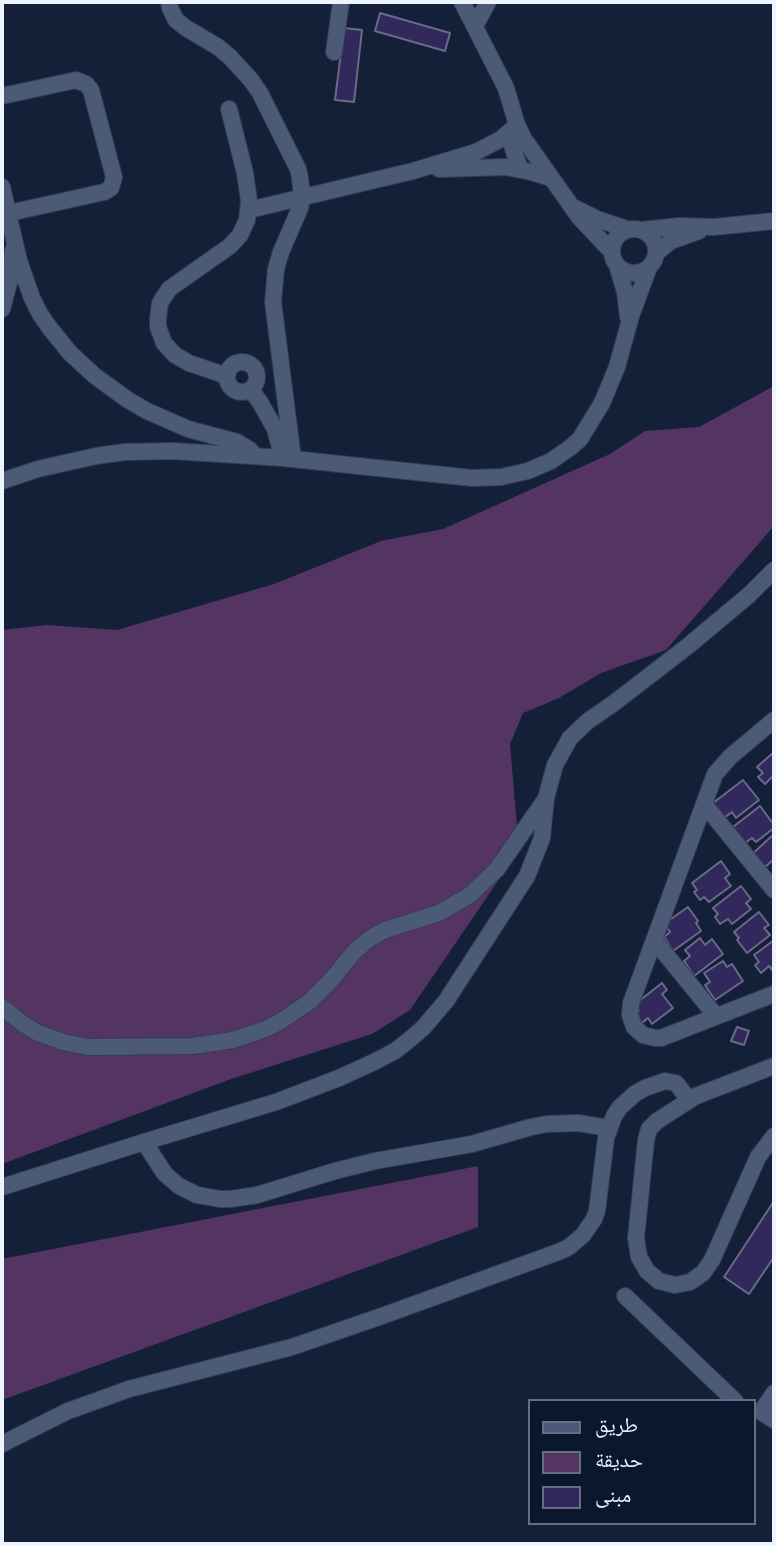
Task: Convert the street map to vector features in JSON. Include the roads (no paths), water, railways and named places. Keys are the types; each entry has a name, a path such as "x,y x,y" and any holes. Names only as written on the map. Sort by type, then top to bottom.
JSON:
{"street":[{"path":"154,2 169,5 176,20 230,57 251,80 298,169 302,198 297,218 276,269 273,302 288,458"},
{"path":"334,52 342,4 359,2"},
{"path":"462,2 510,97 520,169"},
{"path":"475,26 488,2"},
{"path":"2,96 76,80 86,84 91,90 114,177 111,188 104,192 9,213"},
{"path":"227,376 181,359 169,349 158,327 158,311 164,296 174,283 230,246 244,228 249,210 245,173 229,109"},
{"path":"249,210 413,171 485,149 513,129"},
{"path":"513,129 524,139 569,205 629,273 643,271 678,238 715,227"},
{"path":"413,171 478,167 520,169 551,178"},
{"path":"2,187 13,240 40,314 82,365 147,411 188,429 237,442 255,456"},
{"path":"2,481 66,461 125,452 173,451 288,458 472,478 501,477 528,471 551,461 580,439 592,421 611,383 637,299 653,260 653,239 635,229 597,219 569,205"},
{"path":"627,333 627,305 614,258 615,237 635,229 715,227 774,221"},
{"path":"2,309 10,279 13,240"},
{"path":"235,363 250,363 254,367 258,377 251,390 242,393 229,385 227,376 235,363"},
{"path":"251,390 275,429 288,458"},
{"path":"2,1188 308,1091 376,1061 409,1040 446,1001 527,876 542,838 546,798 559,755 570,738 578,729 688,646 774,570"},
{"path":"774,720 719,768 631,1003 629,1015 638,1031 649,1037 661,1038 774,994"},
{"path":"2,1007 36,1032 63,1042 88,1047 193,1046 233,1040 266,1030 309,1002 369,939 385,930 439,913 470,895 497,869 546,798"},
{"path":"704,804 774,890"},
{"path":"654,940 716,1017"},
{"path":"774,1066 688,1100 649,1129 636,1238 639,1257 659,1281 682,1284 697,1278 709,1267 758,1157 774,1136"},
{"path":"2,1444 68,1412 129,1389 292,1346 569,1247 583,1235 597,1211 606,1138 614,1116 628,1099 660,1082 676,1083 688,1100"},
{"path":"144,1142 165,1174 179,1186 197,1195 231,1199 257,1195 375,1161 472,1144 531,1127 578,1123 609,1128"},
{"path":"625,1296 733,1399"},
{"path":"763,1414 774,1393"}]}
